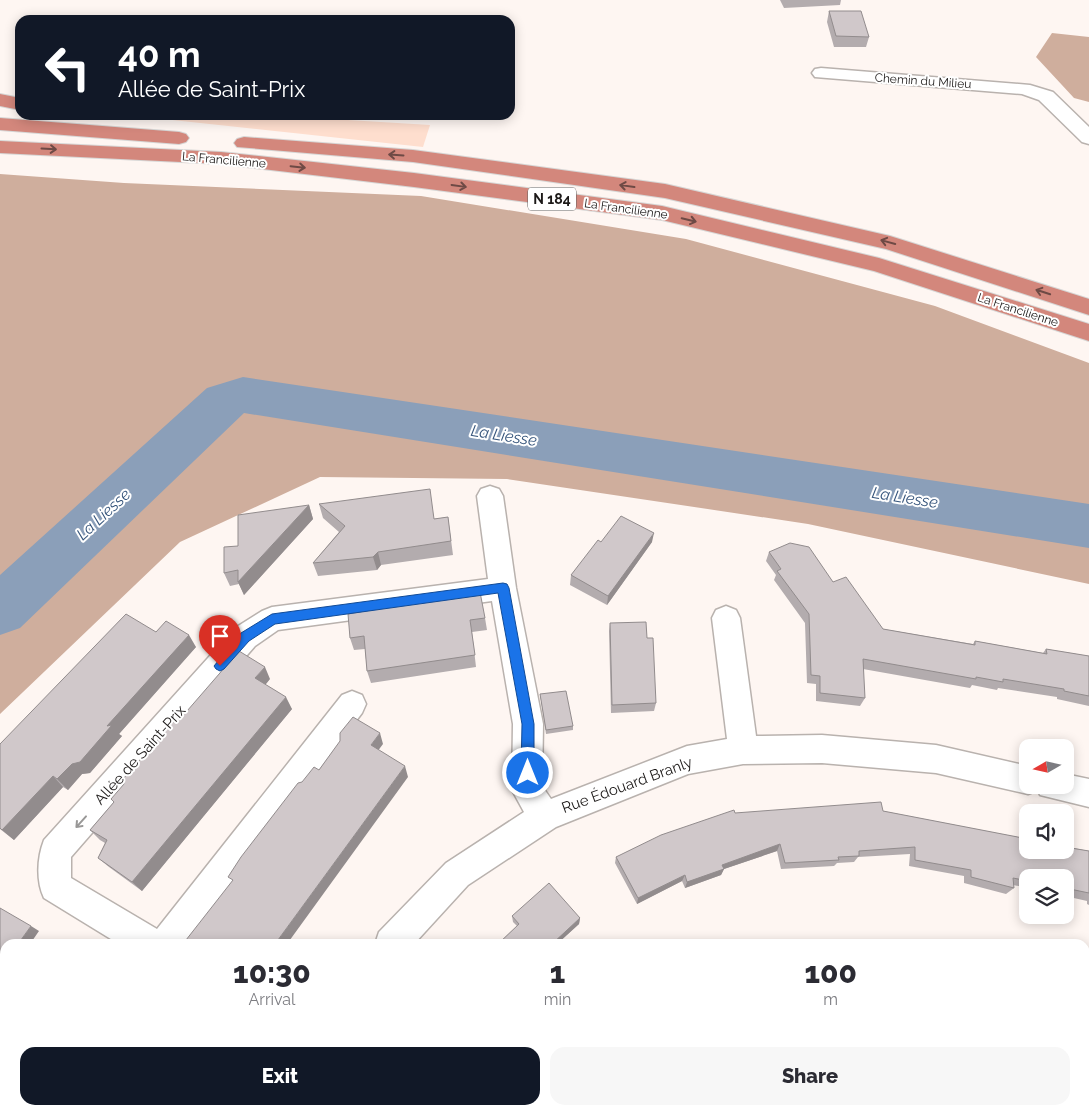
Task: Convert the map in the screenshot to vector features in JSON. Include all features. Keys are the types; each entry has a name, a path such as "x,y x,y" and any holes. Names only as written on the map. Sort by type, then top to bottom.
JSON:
{"highway":[{"path":"0,100 15,103"},
{"path":"103,120 123,124 159,136"},
{"name":"La Francilienne","path":"0,124 413,156 665,191 890,242 1089,307"},
{"name":"La Francilienne","path":"0,147 221,158 414,180 662,213 879,265 1089,334"}],"street":[{"name":"Chemin du Milieu","path":"821,74 1024,89 1046,96 1089,138"},
{"path":"490,496 503,588 528,724 527,790 545,816"},
{"name":"Allée de Saint-Prix","path":"142,939 56,886 55,851 245,637 272,619 503,588"},
{"path":"726,618 743,750"},
{"path":"170,939 352,704"},
{"name":"Rue Édouard Branly","path":"396,939 457,874 545,816 687,760 743,750 822,749 936,759 1019,778"},
{"path":"1074,790 1089,794"}],"shaded area":[{"path":"1052,33 1089,37 1089,102 1074,98 1036,57"},
{"path":"172,120 348,120 430,125 423,147"},
{"path":"0,174 124,183 421,196 686,239 935,306 1089,363 1089,584 808,524 507,479 320,477 180,542 0,714"}],"building":[{"path":"829,11 861,11 869,37 836,36"},
{"path":"430,489 434,519 448,517 451,541 378,552 373,557 313,563 345,526 319,504"},
{"path":"309,505 238,582 238,570 224,573 224,547 238,546 238,515"},
{"path":"621,516 654,533 608,596 571,575 598,540 601,542"},
{"path":"790,543 809,547 833,582 846,577 883,629 975,645 975,641 1047,654 1046,649 1089,656 1089,696 1064,691 1064,689 1003,679 1003,682 976,677 976,679 863,659 865,698 820,693 820,676 811,675 809,614 777,571 781,569 769,552"},
{"path":"480,592 485,618 470,620 475,655 367,671 364,636 350,638 348,614"},
{"path":"126,614 156,632 166,621 189,635 107,726 112,725 80,762 72,764 57,779 53,776 2,830 0,828 0,744"},
{"path":"646,622 647,638 653,638 656,703 612,705 610,623"},
{"path":"239,651 265,667 255,678 286,697 132,882 98,858 107,840 90,830 114,802 111,799 124,784 123,779 182,712 187,711"},
{"path":"566,691 573,726 546,730 540,694"},
{"path":"353,717 380,733 371,745 405,766 279,939 187,939 233,880 228,877 241,857 298,783 302,782 314,767 319,770 340,741 340,733"},
{"path":"881,802 883,811 1019,837 1019,859 1074,859 1074,848 1089,851 1089,893 1074,890 1074,869 1019,869 1019,879 1013,878 1014,888 971,877 971,870 915,860 915,847 859,851 859,856 838,857 839,860 785,863 780,844 722,865 724,869 687,882 685,875 638,898 616,857 661,835 734,810 735,813"},
{"path":"549,883 580,918 557,939 503,939 519,924 512,916"},
{"path":"0,908 31,926 22,939 0,939"}],"waterway":[{"name":"La Liesse","path":"0,611 224,401 243,395 1089,526"}],"route":[{"path":"220,666 245,637 272,619 503,588 528,724 528,773"}]}
